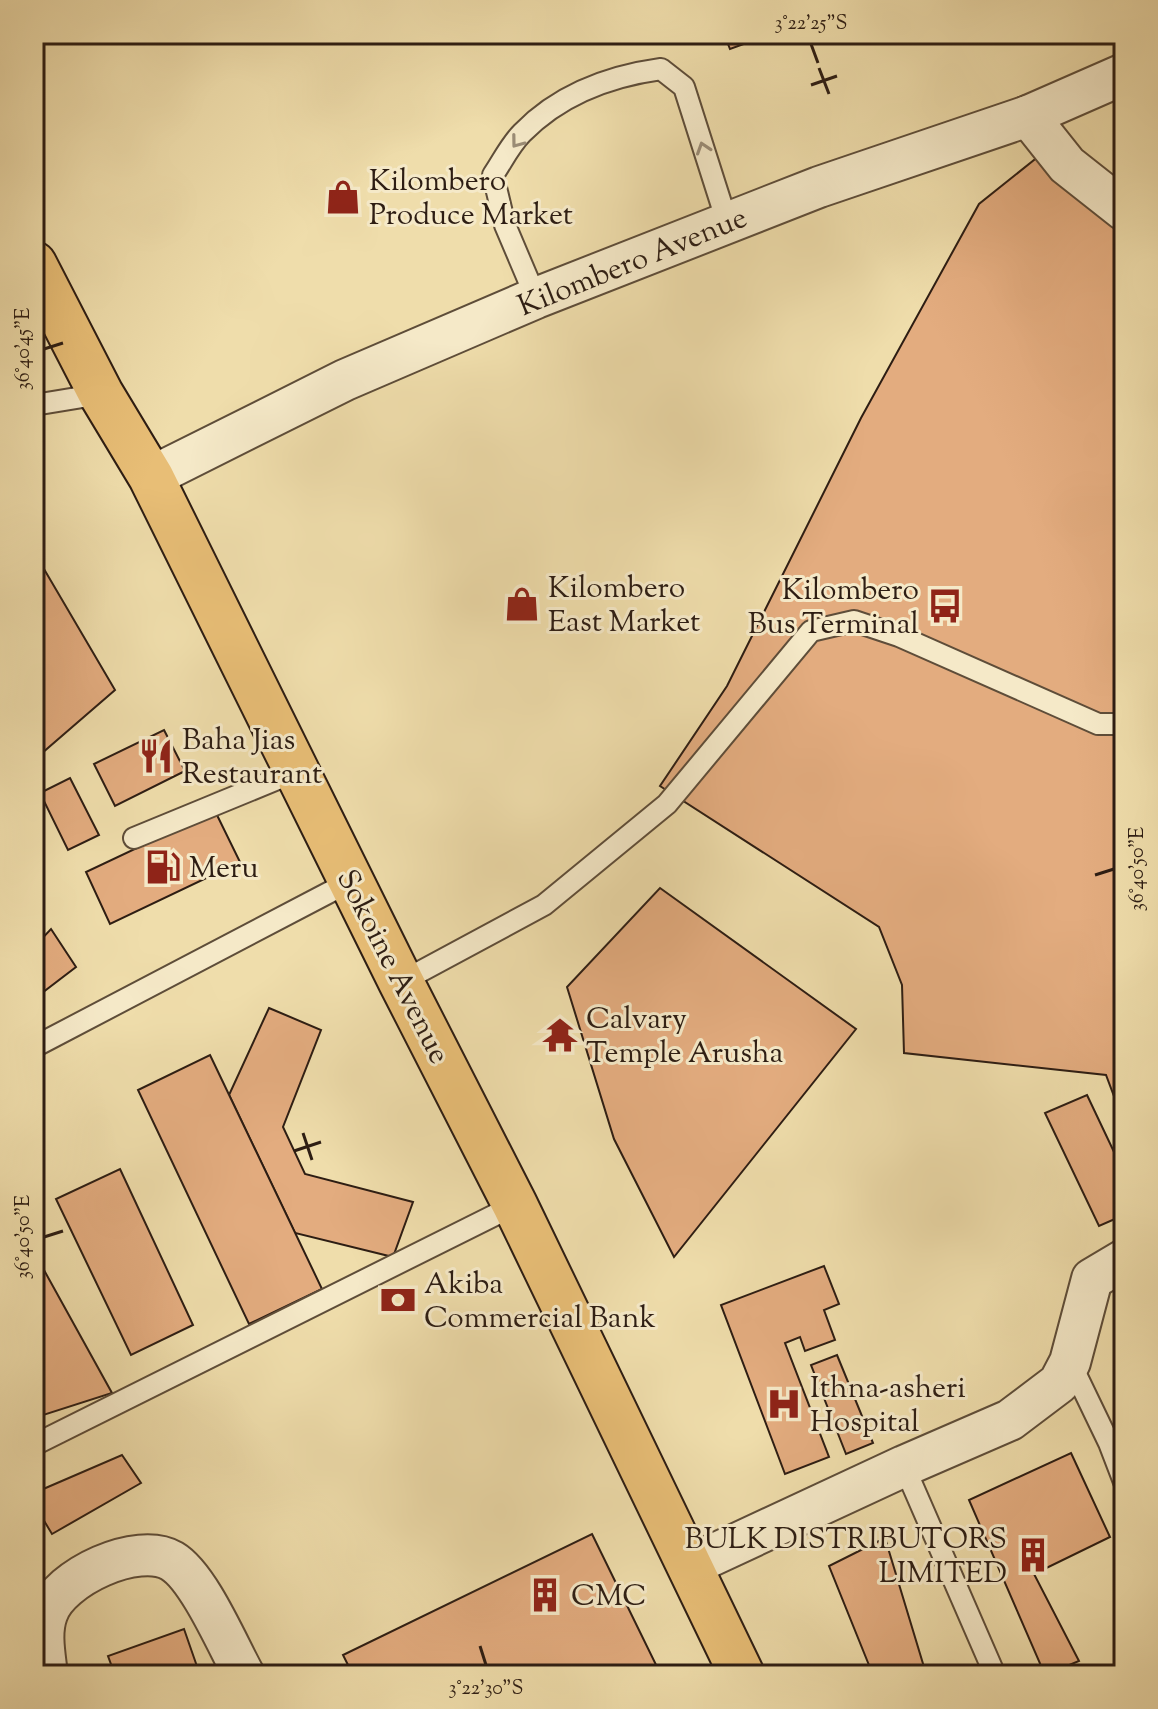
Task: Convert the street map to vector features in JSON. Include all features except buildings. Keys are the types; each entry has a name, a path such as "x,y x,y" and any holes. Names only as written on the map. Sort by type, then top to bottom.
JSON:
{"main road":[{"name":"Sokoine Avenue","path":"34,264 101,394 151,477 515,1205 742,1675"}],"street":[{"name":"Kilombero Avenue","path":"151,477 345,380 536,298 845,178 1028,116 1124,74"},
{"path":"1028,116 1067,165 1124,210"},
{"path":"689,1566 1010,1420 1059,1383 1070,1362 1092,1279 1124,1260"},
{"path":"47,1675 43,1642 47,1614 59,1594 83,1575 114,1561 144,1554 172,1560 192,1579 244,1675"}],"lane":[{"path":"536,298 505,225 493,175 520,135 550,108 598,83 631,73 661,69 684,87 727,222"},
{"path":"34,405 101,394"},
{"path":"401,982 544,905 667,804 811,631 854,621 899,636 1098,724 1124,724"},
{"path":"134,838 297,771"},
{"path":"34,1047 351,881"},
{"path":"34,1445 515,1205"},
{"path":"1070,1362 1116,1439 1124,1482"},
{"path":"904,1466 995,1675"}],"place":[{"name":"Kilombero Produce Market","path":"343,197"},
{"name":"Kilombero East Market","path":"522,604"},
{"name":"Kilombero Bus Terminal","path":"945,606"},
{"name":"Baha Jias Restaurant","path":"156,756"},
{"name":"Meru","path":"163,867"},
{"name":"Calvary Temple Arusha","path":"560,1035"},
{"name":"Akiba Commercial Bank","path":"398,1300"},
{"name":"Ithna-asheri Hospital","path":"784,1404"},
{"name":"BULK DISTRIBUTORS LIMITED","path":"1033,1555"},
{"name":"CMC","path":"545,1595"}]}
